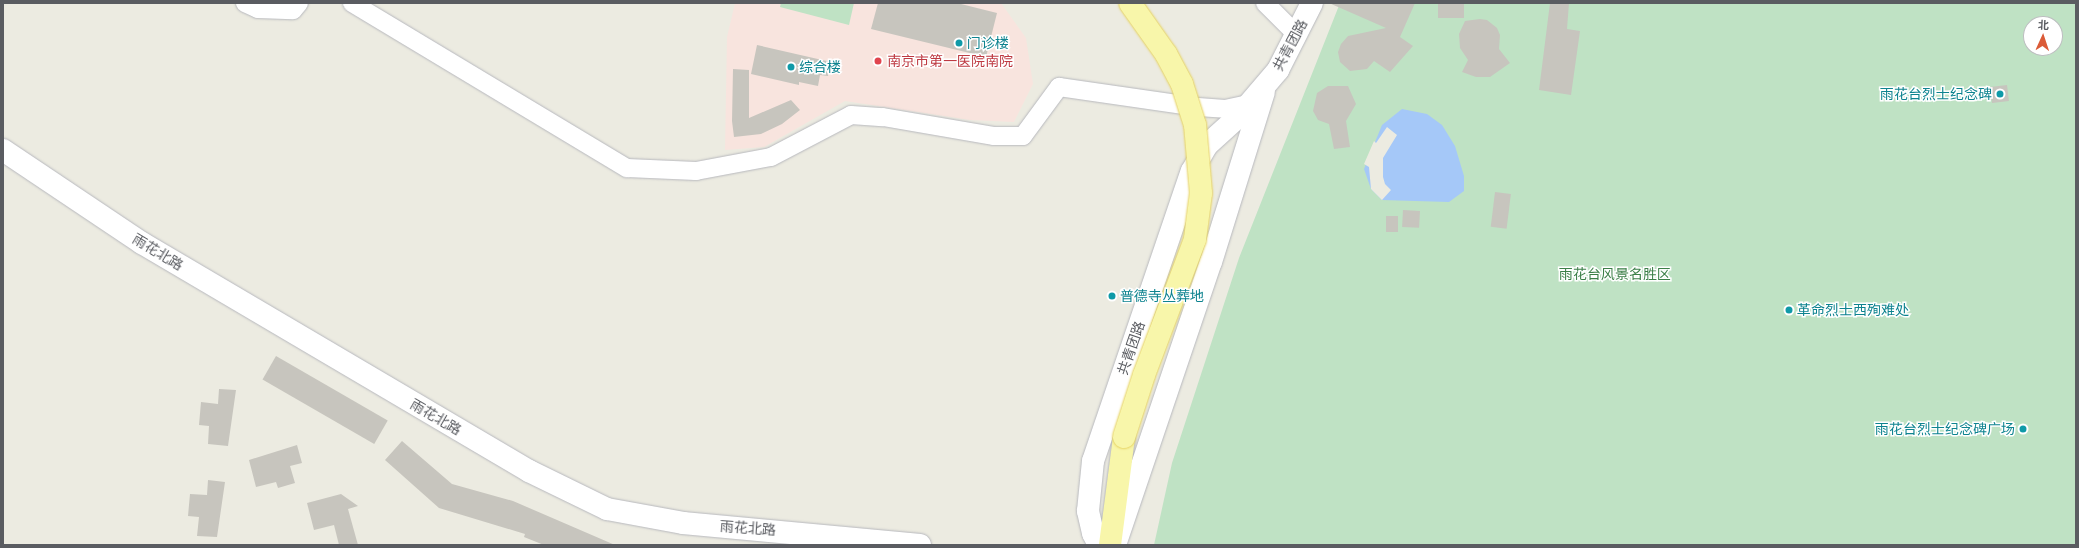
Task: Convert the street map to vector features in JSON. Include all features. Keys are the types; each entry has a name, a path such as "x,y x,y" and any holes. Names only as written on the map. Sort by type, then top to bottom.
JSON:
{"main road":[{"path":"1110,545 1124,437 1195,239 1201,193 1201,167 1195,125 1182,84 1166,54 1130,3"}],"street":[{"path":"245,3 258,9 293,10 299,3"},
{"path":"352,3 627,168 696,171 771,157 851,115 883,117 994,136 1023,136 1059,87 1198,107 1225,108 1250,104"},
{"path":"1265,3 1297,35"},
{"name":"共青团路","path":"1099,545 1093,534 1088,511 1089,487 1094,461 1104,427 1197,159 1207,145 1250,104 1266,85 1297,35 1312,3"},
{"name":"共青团路","path":"1115,545 1211,262 1266,85"},
{"name":"雨花北路","path":"3,150 142,243 528,471 607,509 683,523 886,544 920,545"}],"shaded area":[{"name":"南京市第一医院南院","path":"735,3 1001,3 1026,38 1033,84 1014,122 970,120 845,101 764,147 725,150 727,37"}],"green space":[{"path":"781,3 854,3 849,25 780,7"},
{"name":"雨花台风景名胜区","path":"1340,3 2076,3 2076,545 1154,545 1172,463 1239,258"}],"water":[{"path":"1402,109 1427,114 1442,125 1455,146 1464,176 1464,191 1449,202 1382,200 1371,189 1364,169 1382,125"}],"pier":[{"path":"1387,127 1397,135 1383,158 1383,177 1385,184 1391,190 1382,200 1371,189 1369,167 1364,164 1374,141 1376,143"}],"building":[{"name":"门诊楼","path":"878,3 957,3 997,13 986,57 871,29"},
{"path":"1329,3 1415,3 1400,37 1413,46 1390,72 1374,61 1367,69 1350,71 1340,62 1338,52 1341,44 1348,36 1386,28"},
{"path":"1438,3 1464,3 1464,18 1438,18"},
{"path":"1550,3 1569,3 1567,29 1580,31 1571,95 1539,90"},
{"path":"1480,19 1487,20 1497,28 1500,35 1499,49 1510,63 1490,77 1476,77 1462,72 1468,60 1460,48 1459,34 1465,21"},
{"name":"综合楼","path":"757,45 831,62 828,76 820,75 818,86 799,82 799,85 751,74"},
{"path":"733,69 749,70 749,118 791,100 800,110 782,124 761,134 734,137 732,121"},
{"name":"雨花台烈士纪念碑","path":"2007,85 2009,101 1992,103 1990,87"},
{"path":"1328,86 1348,86 1356,104 1346,121 1350,147 1334,149 1329,124 1318,120 1313,111 1317,93"},
{"path":"1495,192 1511,194 1507,229 1491,227"},
{"path":"1403,210 1420,211 1419,228 1402,227"},
{"path":"1386,216 1398,216 1398,232 1386,232"},
{"path":"276,356 388,420 374,444 262,379"},
{"path":"219,389 236,390 228,446 208,444 209,426 199,425 201,402 218,404"},
{"path":"402,441 452,484 513,501 615,545 544,545 524,537 525,534 439,508 385,460"},
{"path":"297,445 302,463 290,466 295,483 278,488 276,482 256,487 249,460"},
{"path":"208,480 225,482 217,537 197,536 199,517 188,516 190,494 207,495"},
{"path":"341,494 358,506 348,509 358,545 339,545 334,525 314,530 307,503"}],"place":[{"name":"门诊楼","path":"959,43"},
{"name":"南京市第一医院南院","path":"878,61"},
{"name":"综合楼","path":"791,67"},
{"name":"雨花台烈士纪念碑","path":"2000,94"},
{"name":"普德寺丛葬地","path":"1112,296"},
{"name":"革命烈士西殉难处","path":"1789,310"},
{"name":"雨花台烈士纪念碑广场","path":"2023,429"}]}
